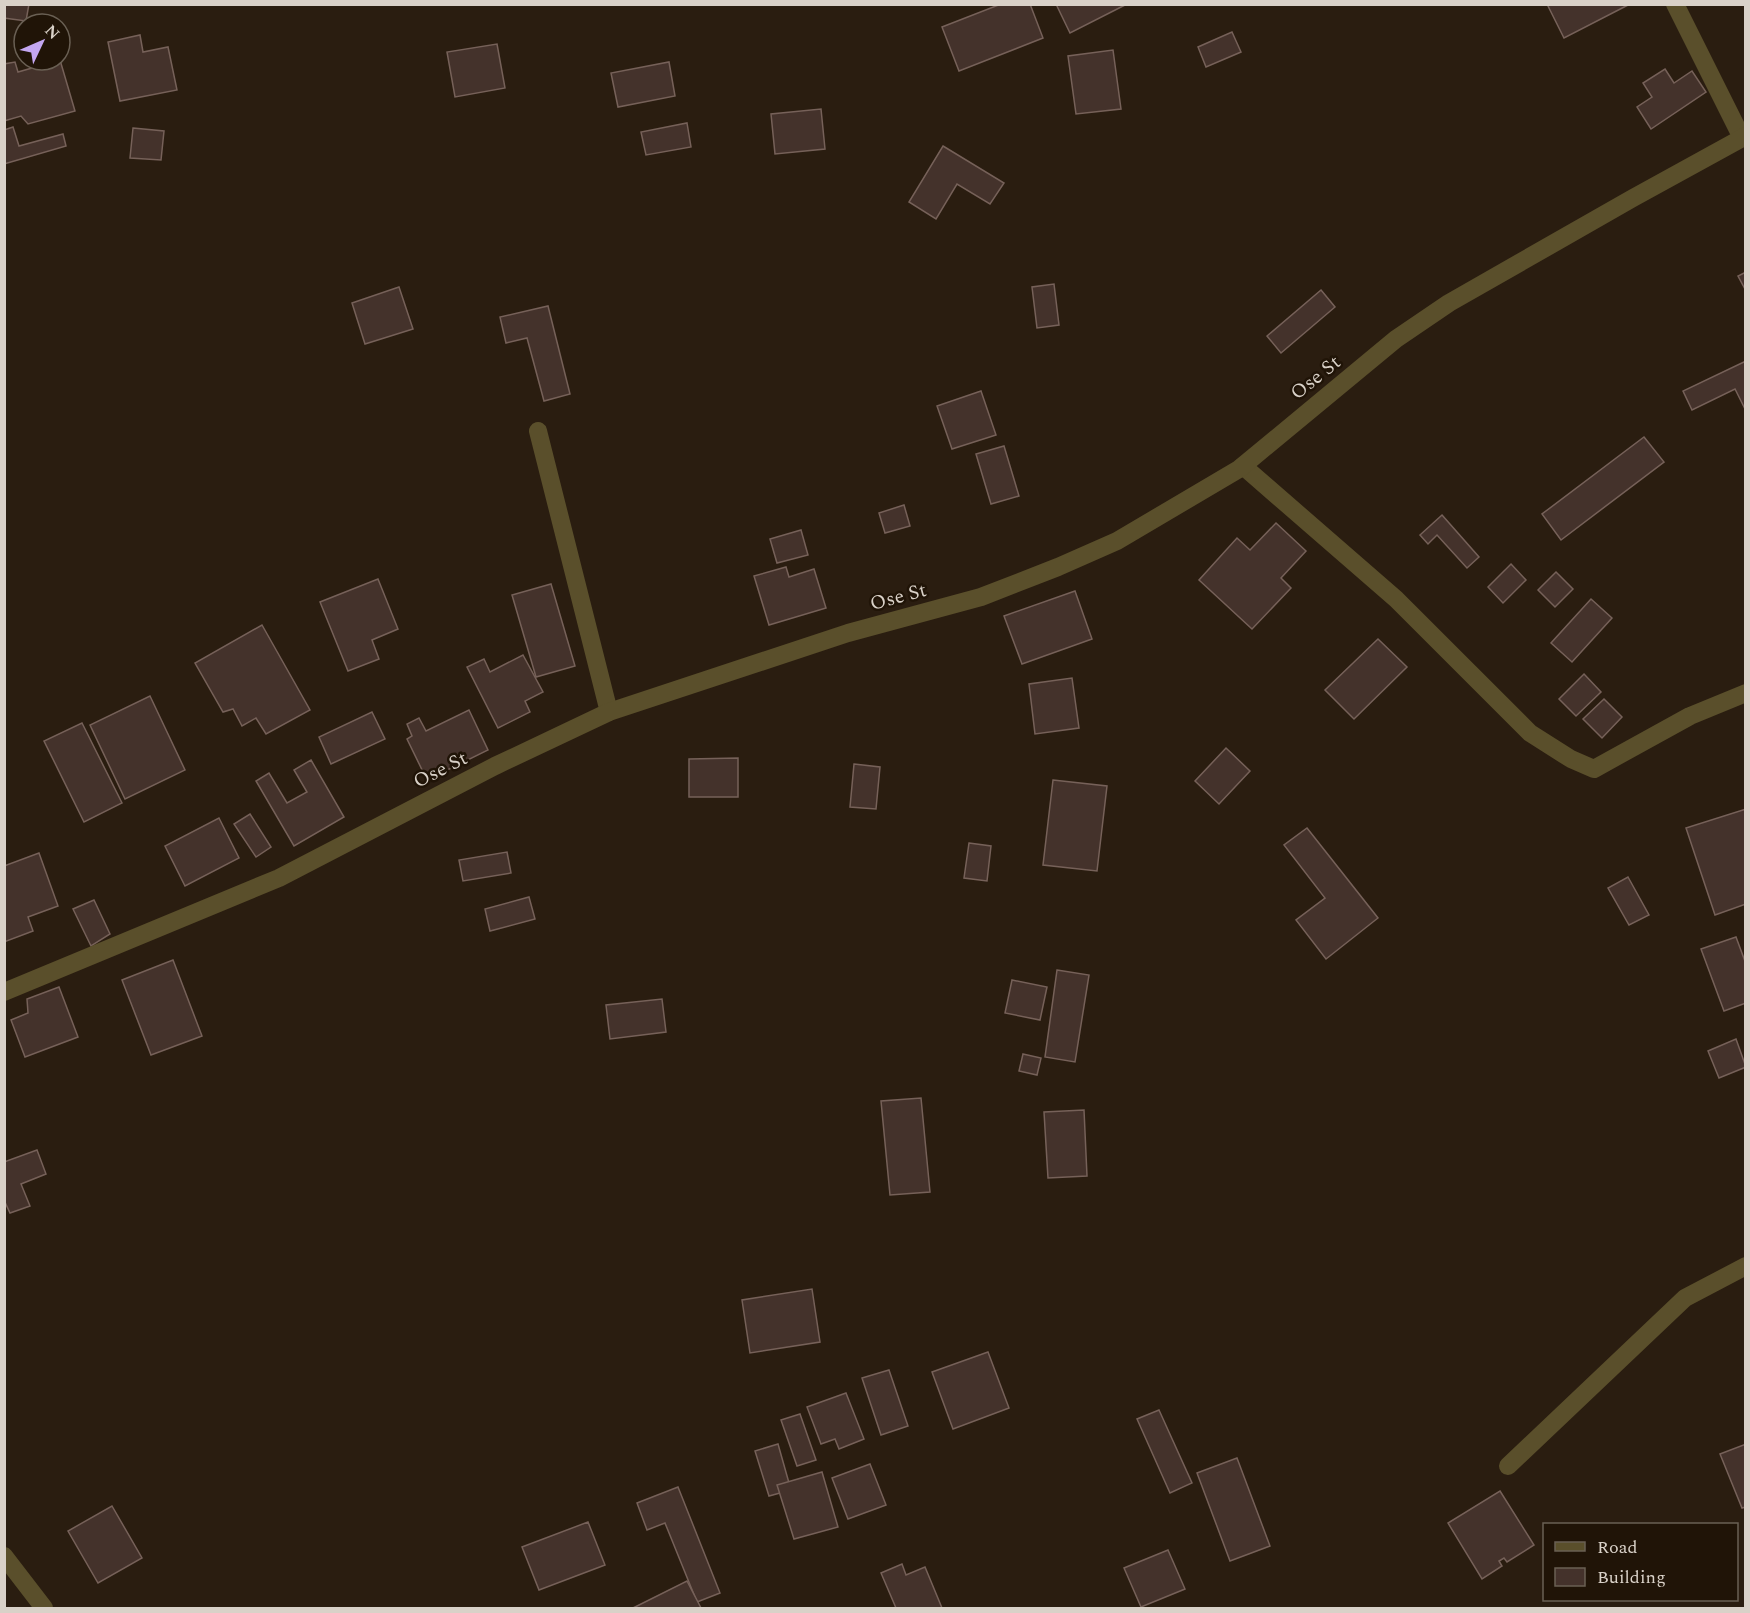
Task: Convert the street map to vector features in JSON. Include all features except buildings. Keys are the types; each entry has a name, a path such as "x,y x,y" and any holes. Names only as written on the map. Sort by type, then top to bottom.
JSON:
{"street":[{"path":"1675,4 1744,137"},
{"name":"Ose St","path":"4,992 279,878 495,766 609,712 848,633 993,593 1117,541 1243,466 1396,339 1449,303 1744,137"},
{"path":"538,431 609,712"},
{"path":"1243,466 1396,599 1530,733 1571,759 1594,769 1690,716 1746,693"},
{"path":"1508,1466 1684,1298 1746,1266"},
{"path":"4,1556 44,1608"}]}
